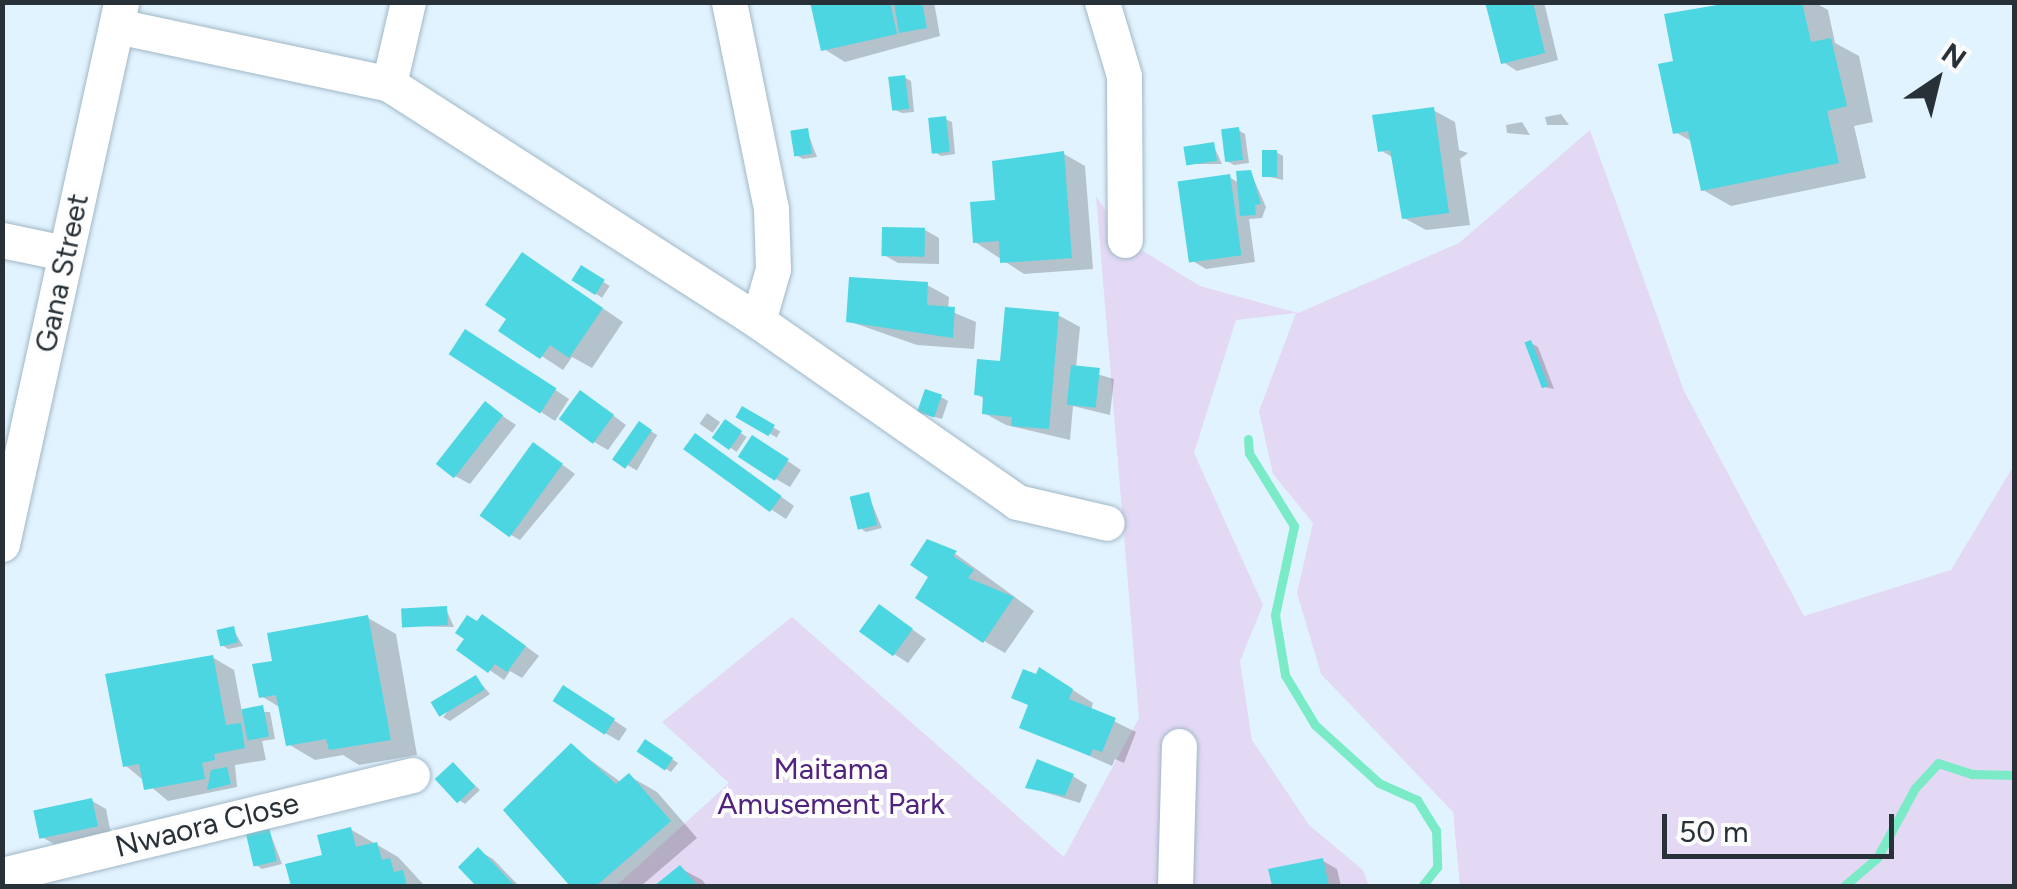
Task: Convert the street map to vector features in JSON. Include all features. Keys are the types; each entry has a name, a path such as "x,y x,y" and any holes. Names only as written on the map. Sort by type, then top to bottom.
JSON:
{"street":[{"path":"389,84 408,2"},
{"path":"729,2 771,210 772,269 758,322"},
{"path":"1102,2 1124,76 1125,240"},
{"path":"119,14 389,84 758,322 1018,502 1107,523"},
{"name":"Gana Street","path":"2,544 119,14"},
{"path":"2,240 64,253"},
{"path":"1176,886 1179,746"},
{"name":"Nwaora Close","path":"2,874 412,774"}],"green space":[{"name":"Maitama Amusement Park","path":"1590,130 1684,391 1804,616 1951,570 2014,465 2014,886 1460,886 1453,812 1321,674 1297,593 1313,523 1273,474 1259,411 1296,313 1236,320 1194,453 1263,605 1240,661 1252,740 1309,825 1363,870 1369,886 616,886 729,783 662,722 792,617 1064,857 1139,718 1096,196 1125,240 1200,286 1298,313 1459,243"}],"building":[{"path":"810,2 890,2 897,34 821,51"},
{"path":"894,2 922,2 927,28 899,33"},
{"path":"1485,2 1533,2 1545,53 1501,64"},
{"path":"1735,2 1802,2 1811,42 1831,38 1847,106 1827,111 1839,163 1701,191 1688,131 1673,134 1658,64 1673,61 1664,14"},
{"path":"905,75 909,109 892,111 888,77"},
{"path":"1434,107 1449,213 1402,219 1390,150 1378,152 1372,115"},
{"path":"946,116 950,152 932,154 928,118"},
{"path":"1239,127 1243,160 1225,162 1221,129"},
{"path":"808,128 812,154 794,156 790,131"},
{"path":"1214,142 1217,161 1186,166 1183,147"},
{"path":"1262,150 1277,150 1277,177 1262,177"},
{"path":"1064,151 1072,258 1000,263 999,241 973,243 970,202 995,200 992,161"},
{"path":"1251,170 1261,204 1255,205 1256,215 1240,216 1236,171"},
{"path":"1230,174 1241,255 1189,263 1178,181"},
{"path":"882,227 925,228 924,257 881,256"},
{"path":"522,252 603,308 569,358 550,345 540,359 498,331 506,319 485,305"},
{"path":"581,265 605,280 595,295 571,280"},
{"path":"849,277 928,282 927,305 955,307 953,338 846,322"},
{"path":"1005,307 1059,312 1049,429 1011,426 1012,417 982,414 983,396 974,395 977,359 1000,361"},
{"path":"465,329 556,388 540,414 449,354"},
{"path":"1531,340 1549,386 1542,388 1524,343"},
{"path":"1071,365 1100,368 1096,408 1067,405"},
{"path":"925,389 942,395 934,418 917,412"},
{"path":"580,390 614,415 593,444 559,419"},
{"path":"485,401 503,415 454,478 436,464"},
{"path":"742,406 775,425 768,436 736,417"},
{"path":"725,419 742,431 729,450 712,438"},
{"path":"639,421 652,430 625,469 612,460"},
{"path":"695,433 782,496 770,512 683,449"},
{"path":"752,435 789,459 775,481 738,457"},
{"path":"533,442 563,464 509,537 480,516"},
{"path":"869,492 877,525 858,530 850,497"},
{"path":"927,539 957,551 953,556 974,570 968,578 1014,597 983,643 915,598 928,577 910,565"},
{"path":"879,604 913,629 893,656 859,632"},
{"path":"447,606 448,625 402,627 401,608"},
{"path":"482,614 526,646 507,672 495,664 488,673 456,650 464,639 455,633 467,615 477,621"},
{"path":"368,615 391,740 329,750 326,739 286,746 276,695 259,698 252,664 272,661 267,633"},
{"path":"234,626 238,643 220,647 216,630"},
{"path":"213,655 226,725 241,723 245,748 214,754 215,760 202,763 205,779 144,790 139,764 123,767 105,674"},
{"path":"1039,667 1073,689 1069,699 1116,718 1102,752 1093,749 1090,756 1019,728 1028,705 1011,698 1023,669 1036,674"},
{"path":"476,675 485,690 439,717 431,702"},
{"path":"563,685 615,719 605,735 553,701"},
{"path":"263,705 269,736 248,741 241,709"},
{"path":"645,739 673,758 665,770 637,751"},
{"path":"571,743 616,784 629,773 671,821 596,886 570,886 503,810"},
{"path":"1037,759 1074,774 1065,796 1025,788"},
{"path":"453,762 476,786 457,803 435,779"},
{"path":"227,767 231,784 207,790 211,770"},
{"path":"92,798 98,826 39,839 33,810"},
{"path":"269,827 277,861 253,867 246,832"},
{"path":"351,827 356,847 377,842 382,860 390,858 394,872 403,870 407,886 291,886 285,864 322,855 317,835"},
{"path":"478,847 515,886 476,886 458,867"},
{"path":"1323,858 1329,886 1272,886 1268,869"},
{"path":"680,865 698,886 654,886"}],"waterway":[{"path":"1248,439 1249,453 1294,526 1275,615 1285,675 1315,725 1379,783 1417,800 1436,830 1437,867 1422,886"},
{"path":"1844,886 1877,858 1915,788 1938,763 1972,774 2014,775"}]}
